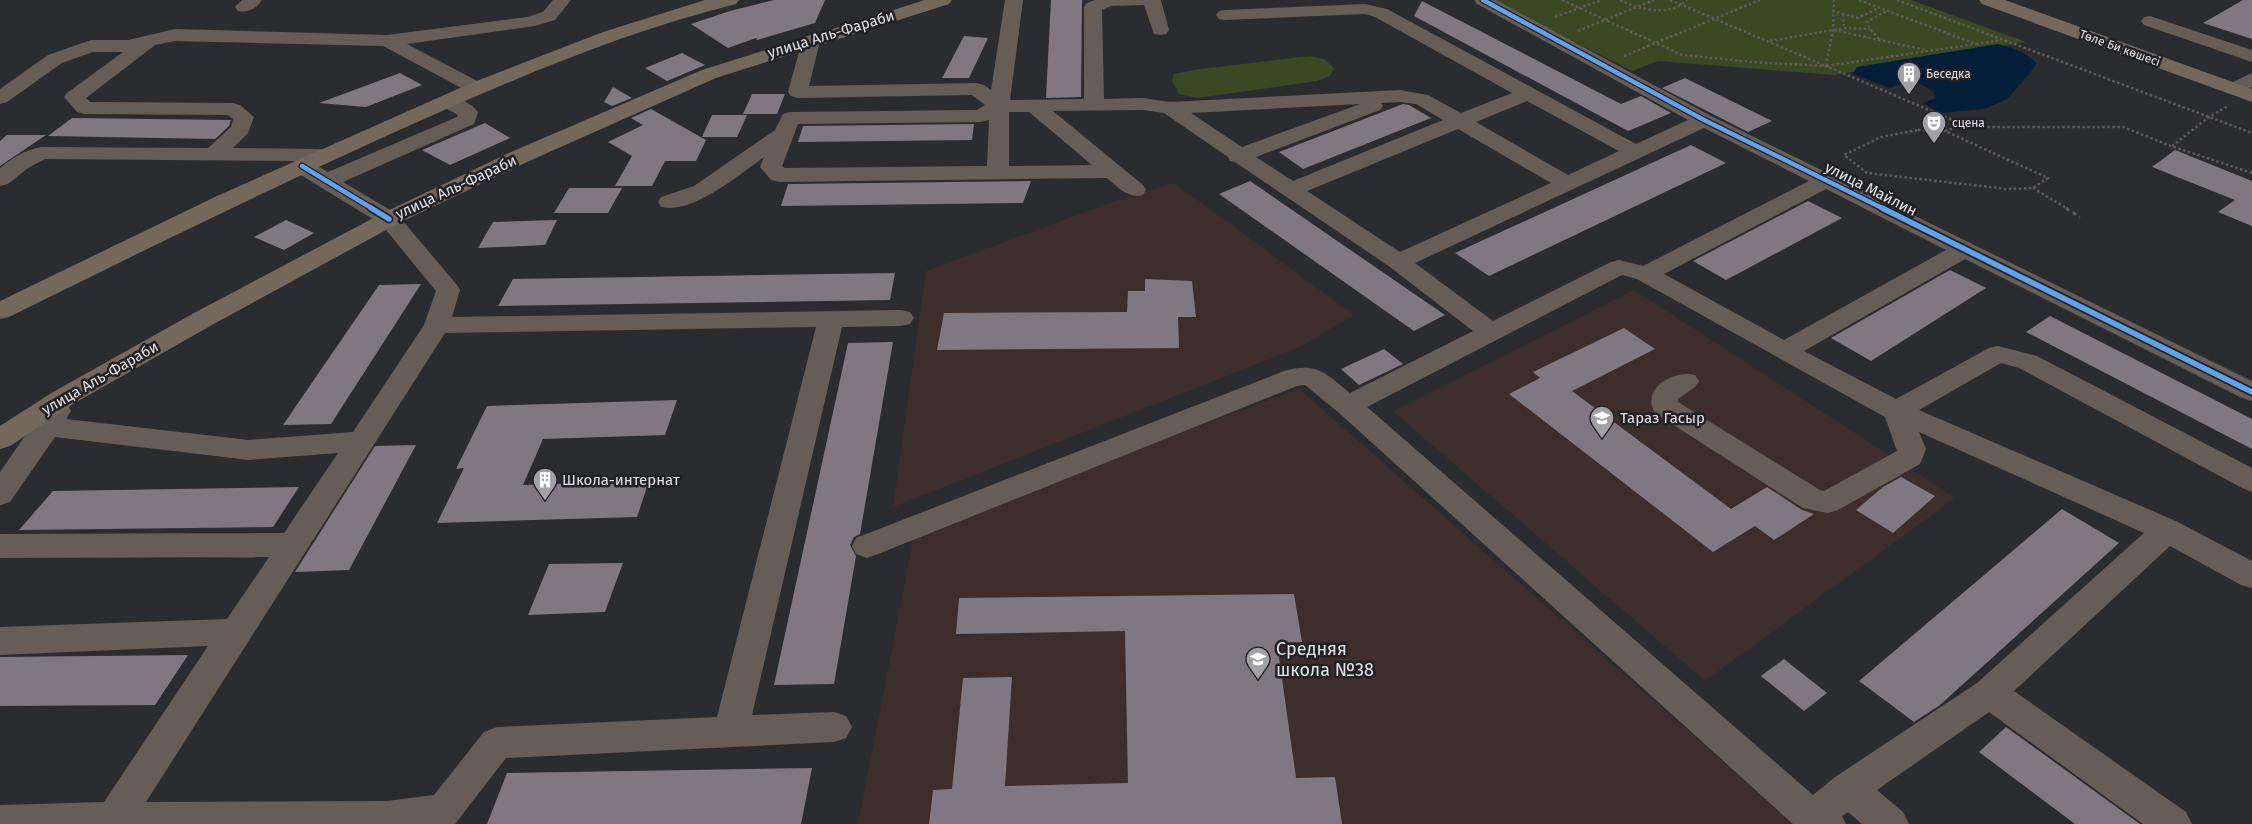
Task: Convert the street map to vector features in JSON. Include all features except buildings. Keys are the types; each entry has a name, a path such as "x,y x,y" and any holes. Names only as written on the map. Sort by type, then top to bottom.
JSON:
{"main road":[{"path":"0,311 225,201 476,88 694,4 727,0"},
{"name":"улица Аль-Фараби","path":"0,439 63,398 203,318 389,219 519,157 710,74 943,0"},
{"name":"Төле Би көшесі","path":"1988,0 2239,96"}],"street":[{"path":"0,98 55,59 91,46 128,46 175,35 387,40 529,22 549,16 562,0"},
{"path":"998,172 998,106 1014,0"},
{"path":"1094,104 1093,7 1108,1 1142,0"},
{"path":"1152,0 1160,30"},
{"name":"улица Майлин","path":"1483,0 1704,120 2252,392"},
{"path":"1381,12 1398,4"},
{"path":"1225,15 1364,8 1381,12 1636,152"},
{"path":"2150,21 2252,56"},
{"path":"387,40 476,88"},
{"path":"149,41 74,97 84,108 233,109 244,117 241,129 214,154"},
{"path":"811,41 798,92 977,89 998,106"},
{"path":"2239,96 2252,79"},
{"path":"1290,190 1529,93"},
{"path":"1238,156 1400,96"},
{"path":"1112,171 779,175 771,168 790,118 981,116 998,106 1143,104 1170,108 1400,96 1420,99 1567,184"},
{"path":"326,181 467,120 468,112 447,101"},
{"path":"1033,105 1135,190"},
{"path":"1170,108 1238,156 1398,262 1491,332"},
{"path":"1398,262 1704,120"},
{"path":"389,127 419,141"},
{"path":"669,202 702,191 784,133"},
{"path":"0,179 20,163 41,153 326,155"},
{"path":"114,818 436,325 448,290 389,219 302,166"},
{"path":"1646,274 1826,181"},
{"path":"1784,351 1963,250"},
{"path":"1348,405 1619,267 1646,274 1896,411 2168,530 2252,576"},
{"path":"436,325 901,318"},
{"path":"730,732 831,319"},
{"path":"1896,411 1998,354 2028,362 2252,481"},
{"path":"867,546 1293,377 1311,376 1348,405 1820,821 1848,789 1989,693 2168,530"},
{"path":"1686,381 1664,395 1665,406 1813,500 1828,502 1910,457 1912,450 1896,411"},
{"path":"0,494 48,427 63,398"},
{"path":"48,427 248,450 361,441"},
{"path":"0,546 293,545"},
{"path":"0,641 236,632"},
{"path":"1989,693 2173,824"},
{"path":"0,822 114,818 386,821 444,811 497,743 834,727"},
{"path":"1848,789 1890,824"}],"path":[{"path":"1562,0 1654,44 1682,55 1752,62 1826,66 2003,40"},
{"path":"1554,17 1601,0"},
{"path":"1620,0 1638,7 1663,10 1682,6 1687,0"},
{"path":"1581,37 1572,33 1654,0"},
{"path":"1670,0 1964,125 1983,128 2123,127 2171,146 2252,173"},
{"path":"1623,56 1760,0"},
{"path":"1826,66 1832,30 1834,0"},
{"path":"1859,0 1976,44"},
{"path":"1897,0 2252,133"},
{"path":"1858,18 1878,7"},
{"path":"1832,11 1867,22 1870,30 1880,40"},
{"path":"1867,22 1888,11"},
{"path":"1843,14 1844,26"},
{"path":"1770,41 1832,30 1844,26 1850,29 1870,30"},
{"path":"1832,30 1929,51"},
{"path":"2171,146 2239,96"},
{"path":"1945,131 2048,178 2033,188 2006,189 1867,173 1844,155 1881,137 1918,130 1945,131 1964,125"},
{"path":"2033,188 2080,217"}],"shaded area":[{"path":"1174,183 1354,315 1300,347 893,507 926,271 1115,201"},
{"path":"1634,290 1955,498 1705,681 1387,406 1394,411"},
{"name":"Средняя школа №38","path":"1299,389 1794,824 858,824 914,535 988,503"}],"green space":[{"path":"1492,0 1911,0 2026,42 1834,75 1658,61 1632,71"},
{"path":"1310,56 1324,59 1334,68 1330,76 1317,81 1197,98 1179,94 1172,81 1174,74 1193,70"}],"water":[{"path":"1998,44 2019,51 2037,63 2007,99 1984,109 1941,113 1923,103 1936,98 1933,92 1922,85 1909,83 1890,88 1853,74 1857,67"}],"cycle path":[{"path":"1483,0 1704,120 2252,392"},
{"path":"302,166 389,219"}],"place":[{"name":"Беседка","path":"1909,95"},
{"name":"сцена","path":"1934,144"},
{"name":"Тараз Гасыр","path":"1602,439"},
{"name":"Школа-интернат","path":"545,501"},
{"name":"Средняя школа №38","path":"1258,680"}]}
